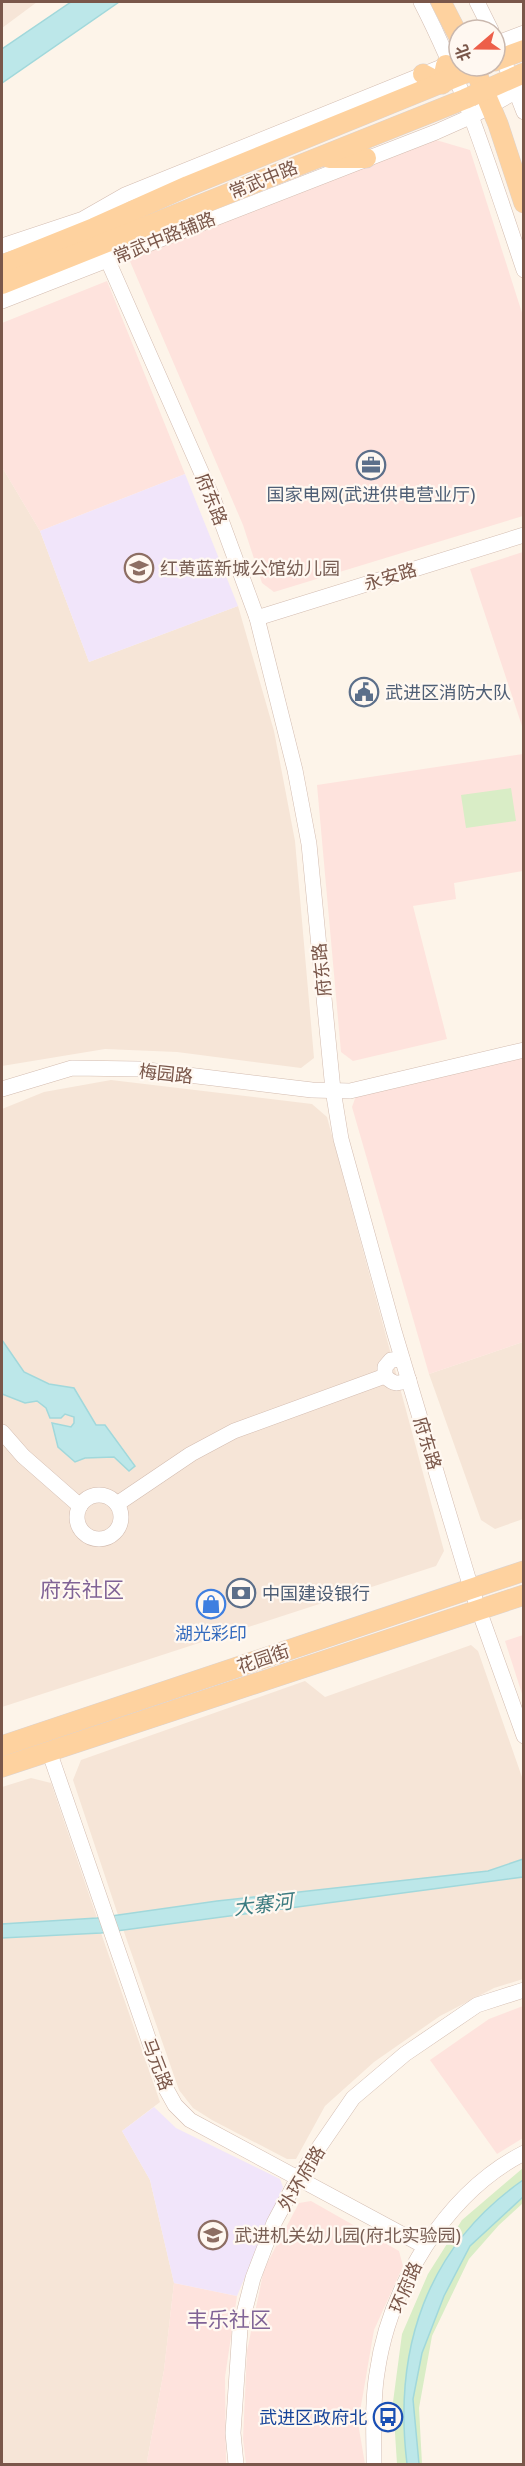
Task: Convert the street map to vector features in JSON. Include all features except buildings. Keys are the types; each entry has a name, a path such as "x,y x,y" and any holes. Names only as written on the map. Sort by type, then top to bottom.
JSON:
{"main road":[{"path":"441,2 449,18"},
{"path":"456,2 464,18"},
{"name":"常武中路","path":"507,54 524,50"},
{"path":"423,74 447,68"},
{"name":"常武中路","path":"2,284 89,232 447,73"},
{"path":"497,78 509,88 524,169"},
{"name":"常武中路","path":"3,259 469,108 509,88"},
{"path":"509,88 524,203"},
{"path":"317,158 366,158"},
{"name":"花园街","path":"2,1746 524,1571"},
{"name":"花园街","path":"2,1767 524,1595"}],"street":[{"path":"421,2 447,29"},
{"path":"477,2 477,18"},
{"path":"507,43 524,33"},
{"name":"常武中路辅路","path":"2,301 89,232 125,195 423,74"},
{"path":"473,78 469,108 524,270"},
{"path":"509,88 524,112"},
{"name":"常武中路辅路","path":"89,232 366,158 469,108"},
{"name":"府东路","path":"89,232 214,501 257,618 295,770 309,844 333,1090 341,1139 402,1359 471,1588 524,1736"},
{"name":"永安路","path":"257,618 524,535"},
{"name":"梅园路","path":"333,1090 347,1082 524,1040"},
{"name":"梅园路","path":"2,1089 72,1068 81,1068 139,1069 312,1090 350,1091 524,1050"},
{"path":"402,1359 391,1360 385,1367 385,1376 392,1383 398,1384 409,1380"},
{"path":"117,1504 191,1454 234,1431 385,1376"},
{"path":"2,1432 23,1456 80,1506"},
{"path":"98,1495 112,1499 117,1504 120,1510 119,1525 111,1535 97,1538 84,1532 78,1520 80,1506 84,1500 98,1495"},
{"name":"马元路","path":"49,1751 165,2087 175,2105 190,2120 424,2246"},
{"name":"外环府路","path":"236,2464 233,2433 240,2329 253,2278 274,2223 298,2178 353,2098 405,2054 477,2005 524,1990"},
{"name":"环府路","path":"374,2464 377,2373 387,2332 424,2246 474,2186 524,2153"}],"shaded area":[{"path":"2,2 37,2 2,28"},
{"path":"436,140 470,150 523,316 523,516 274,592 262,583 243,525 129,259"},
{"path":"107,281 185,474 40,531 2,467 2,323"},
{"path":"2,467 40,531 89,662 238,606 274,731 295,841 314,1058 301,1068 177,1052 105,1049 2,1066"},
{"name":"红黄蓝新城公馆幼儿园","path":"185,474 238,606 89,662 40,531"},
{"path":"524,552 523,729 470,569"},
{"path":"523,754 523,871 454,883 456,899 413,906 447,1039 353,1061 341,1052 317,785"},
{"path":"523,1055 523,1342 429,1374 352,1107 357,1093"},
{"path":"111,1080 312,1104 327,1117 444,1551 436,1566 2,1707 2,1109 44,1092"},
{"path":"523,1342 523,1519 495,1529 481,1520 429,1374"},
{"path":"524,1635 523,1697 505,1641"},
{"path":"471,1645 478,1651 523,1780 523,1859 489,1871 217,1901 118,1915 73,1780 81,1760 305,1681 325,1697"},
{"path":"31,1778 51,1783 97,1918 2,1924 2,1787"},
{"path":"523,1877 523,1979 494,1988 440,2016 374,2062 325,2106 296,2159 287,2159 212,2120 193,2108 179,2090 123,1929"},
{"path":"101,1933 160,2102 122,2131 150,2180 174,2283 164,2370 147,2461 149,2464 2,2464 2,1938"},
{"path":"523,2006 523,2138 497,2154 430,2060 489,2019"},
{"name":"武进机关幼儿园(府北实验园)","path":"154,2107 176,2128 280,2179 283,2187 237,2296 174,2283 150,2180 122,2131"},
{"path":"311,2201 399,2251 403,2266 374,2330 358,2423 365,2464 246,2464 243,2439 247,2351 264,2269 299,2203"},
{"path":"174,2283 237,2296 225,2377 226,2464 149,2464 147,2461 164,2370"}],"green space":[{"path":"511,788 516,821 466,828 461,795"},
{"path":"523,2168 523,2203 499,2225 469,2259 432,2336 419,2408 422,2464 397,2464 393,2402 402,2334 428,2274 462,2220"}],"water":[{"path":"71,2 119,2 2,83 2,49"},
{"path":"2,1340 24,1372 49,1384 74,1388 96,1425 105,1425 135,1466 129,1471 114,1457 85,1458 75,1462 58,1447 52,1423 71,1427 74,1417 65,1414 61,1418 50,1418 46,1408 37,1401 25,1403 2,1394"},
{"name":"大寨河","path":"523,1859 523,1877 101,1933 2,1938 2,1924 97,1918 217,1901 488,1871"},
{"path":"523,2180 523,2197 470,2246 444,2296 422,2353 413,2399 419,2464 407,2464 404,2422 406,2381 412,2342 423,2304 440,2269 462,2237 490,2207"}],"place":[{"name":"国家电网(武进供电营业厅)","path":"371,465"},
{"name":"红黄蓝新城公馆幼儿园","path":"139,568"},
{"name":"武进区消防大队","path":"364,692"},
{"name":"中国建设银行","path":"241,1593"},
{"name":"湖光彩印","path":"211,1604"},
{"name":"武进机关幼儿园(府北实验园)","path":"213,2235"},
{"name":"武进区政府北","path":"388,2417"}],"district":[{"name":"府东社区","path":"82,1589"},
{"name":"丰乐社区","path":"229,2319"}]}
